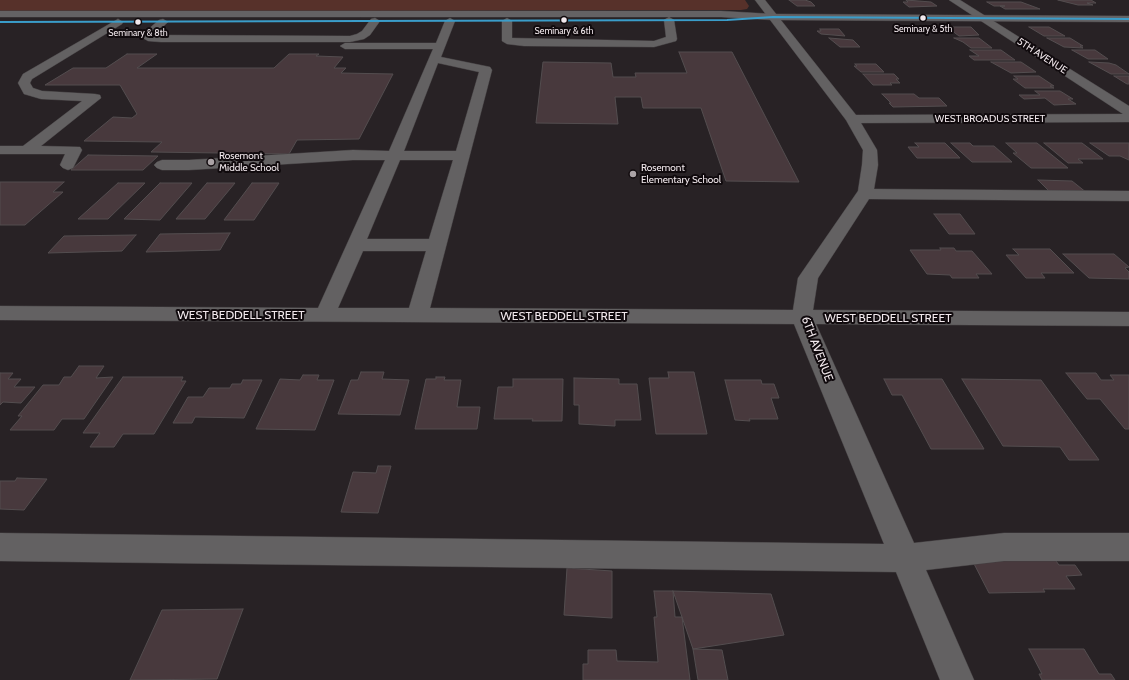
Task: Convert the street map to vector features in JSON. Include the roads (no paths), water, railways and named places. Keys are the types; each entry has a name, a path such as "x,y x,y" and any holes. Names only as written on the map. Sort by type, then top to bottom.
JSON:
{"main road":[{"path":"0,14 452,17 721,14 773,17 1129,19"},
{"path":"118,22 133,14"},
{"path":"0,22 375,21 452,17 507,21 727,20 773,17"}],"street":[{"name":"6TH AVENUE","path":"760,0 852,119 870,150 870,165 866,191 808,278 802,317 957,680"},
{"name":"5TH AVENUE","path":"954,0 1129,112"},
{"path":"324,315 395,155 452,17"},
{"path":"507,21 507,41 524,43 654,44 672,39 669,20"},
{"path":"163,22 149,34 148,38 350,39 360,37 366,33 375,21"},
{"path":"26,150 95,98 41,95 28,91 24,83 27,77 118,22"},
{"path":"323,46 437,53 486,70 417,316"},
{"name":"WEST BROADUS STREET","path":"852,119 1129,118"},
{"path":"0,150 75,150 68,165"},
{"path":"162,165 189,165 353,154 463,156"},
{"path":"864,194 1129,196"},
{"path":"356,245 437,245"},
{"name":"WEST BEDDELL STREET","path":"0,314 1129,319"},
{"path":"0,547 905,558 1004,547 1129,547"}],"place":[{"name":"Seminary & 5th","path":"923,18"},
{"name":"Seminary & 6th","path":"564,20"},
{"name":"Seminary & 8th","path":"138,22"},
{"name":"Rosemont Middle School","path":"211,162"},
{"name":"Rosemont Elementary School","path":"633,174"}]}
